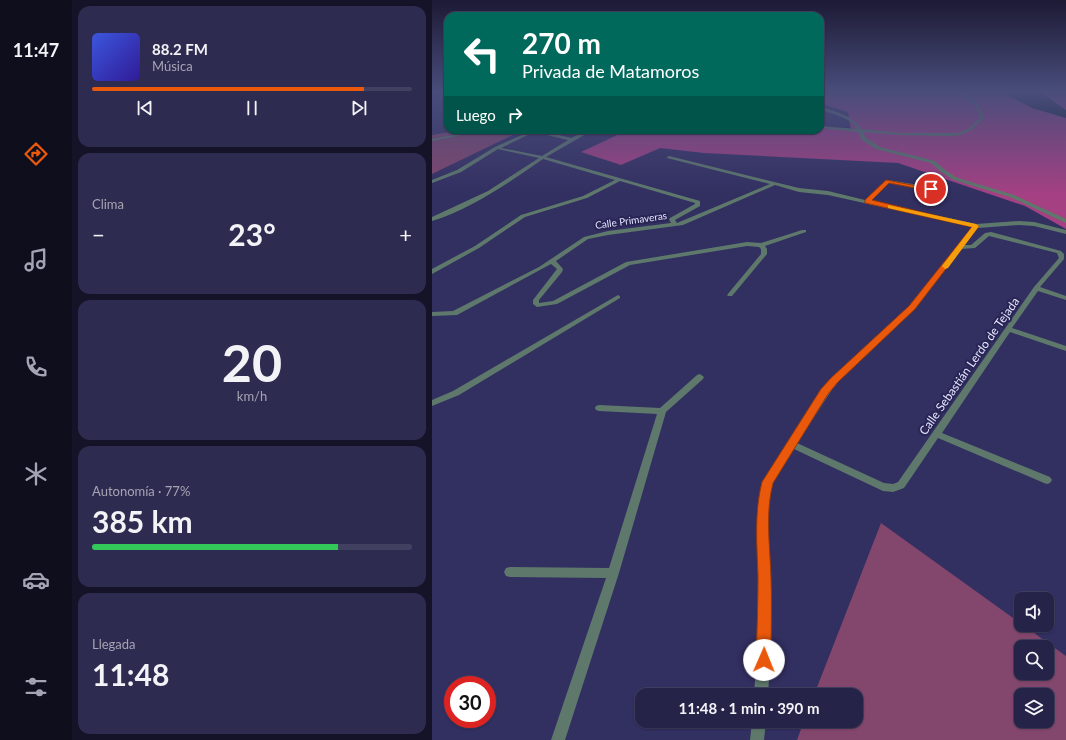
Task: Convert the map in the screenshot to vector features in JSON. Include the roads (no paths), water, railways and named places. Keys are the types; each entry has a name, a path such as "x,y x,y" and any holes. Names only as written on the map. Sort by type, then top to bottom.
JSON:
{"street":[{"path":"824,127 932,135 960,134 973,127"},
{"path":"857,127 864,139 878,148 933,162 943,171 956,178 1012,196 1066,221"},
{"path":"432,140 464,134"},
{"path":"432,182 464,169 498,148 527,134"},
{"path":"551,134 570,139"},
{"path":"432,219 454,210 506,182 570,139 582,134"},
{"path":"498,148 543,158 698,202 698,205 672,219 675,225"},
{"path":"669,157 799,190 828,193 976,226 1019,223 1034,224 1066,232"},
{"path":"432,272 477,247 523,216 585,197 619,180"},
{"path":"867,201 888,181 931,189"},
{"name":"Calle Primaveras","path":"432,314 454,313 552,261 586,238 595,235 681,224 774,184"},
{"path":"762,688 765,600 762,515 768,482 791,444 834,380 912,307 961,247 976,226"},
{"path":"552,261 560,269 536,300 536,304 539,306 555,302 628,263 747,244 761,245 804,231"},
{"name":"Calle Sebastián Lerdo de Tejada","path":"791,444 883,487 893,488 901,485 1036,288 1062,258 1062,255 1059,252 991,234 987,234 973,247 961,247"},
{"path":"730,295 764,254 764,249 761,245"},
{"path":"1036,288 1066,298"},
{"path":"432,403 456,393 618,297"},
{"path":"1008,329 1066,349"},
{"path":"558,740 613,573 662,411 700,377"},
{"path":"599,408 662,411"},
{"path":"936,434 1047,480"},
{"path":"510,572 613,573"},
{"path":"757,740 758,728"}]}
